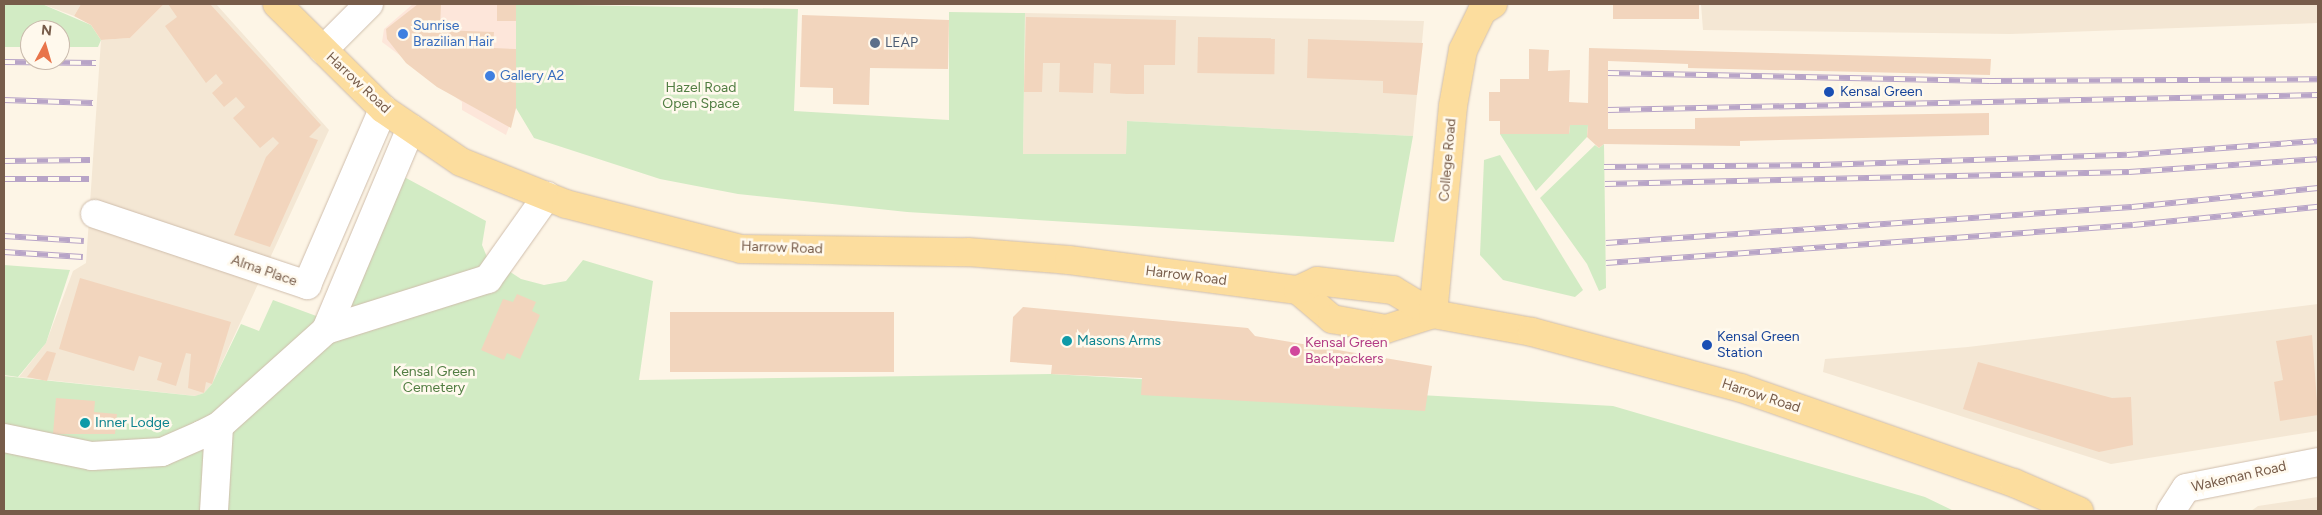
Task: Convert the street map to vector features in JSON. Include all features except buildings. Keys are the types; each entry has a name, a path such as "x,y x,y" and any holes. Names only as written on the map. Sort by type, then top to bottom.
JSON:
{"main road":[{"name":"Harrow Road","path":"277,4 383,109 461,162 547,196 741,248 968,252 1298,290 1317,281 1393,290 1433,314 1532,332 1741,388 2014,483 2079,511"},
{"name":"College Road","path":"1433,314 1452,106 1463,50 1482,5"},
{"name":"Harrow Road","path":"1298,290 1332,319 1386,328 1433,314"}],"street":[{"path":"323,50 369,4"},
{"name":"Alma Place","path":"96,214 307,285 383,109"},
{"path":"326,330 411,128"},
{"path":"4,438 92,456 162,452 219,426 326,330 488,280 547,196"},
{"path":"214,511 219,426"},
{"name":"Wakeman Road","path":"2171,511 2186,488 2318,462"}],"shaded area":[{"path":"42,4 81,4 74,16"},
{"path":"164,4 216,4 329,130 212,384 204,393 196,396 19,377 46,343 73,271 86,263 101,40 130,38"},
{"path":"413,4 516,4 516,108 506,135 462,110 462,102 382,42 384,29"},
{"path":"1701,4 2318,4 2318,23 2010,34 1703,30"},
{"path":"1025,13 1424,21 1413,136 1127,121 1126,154 1023,154"},
{"path":"2318,304 2318,431 2111,464 1823,372 1825,359 1968,347"},
{"path":"2318,497 2318,511 2251,511 2258,506"}],"green space":[{"path":"4,4 42,4 91,25 101,40 98,47 70,47 70,20 20,20 20,47 4,47"},
{"name":"Hazel Road Open Space","path":"516,4 798,9 794,111 949,120 949,12 1025,13 1023,154 1126,154 1127,121 1413,136 1394,242 907,212 738,194 660,179 534,138 516,108"},
{"path":"1570,125 1588,125 1587,137 1536,191 1500,134 1569,134"},
{"path":"1604,144 1606,288 1599,291 1587,264 1540,198 1595,145 1599,148"},
{"path":"1500,155 1583,290 1575,297 1503,280 1480,255 1484,160"},
{"name":"Kensal Green Cemetery","path":"393,171 486,221 482,245 487,257 521,279 544,285 566,281 583,260 653,281 639,380 1051,374 1613,406 1925,497 1954,511 4,511 4,376 195,396 204,393 212,384 241,324 259,331 273,300 319,317"},
{"path":"4,265 70,270 46,343 18,377 4,375"}],"railway":[{"path":"4,62 96,63"},
{"path":"1608,73 1990,81 2318,79"},
{"path":"1608,110 2318,95"},
{"path":"4,100 93,103"},
{"path":"1604,167 1820,165 2127,155 2318,141"},
{"path":"1605,184 2129,172 2318,159"},
{"path":"4,161 90,160"},
{"path":"4,179 89,179"},
{"path":"1606,243 2132,207 2318,188"},
{"path":"1606,263 2133,225 2318,207"},
{"path":"4,236 84,241"},
{"path":"4,252 83,257"}],"place":[{"name":"Sunrise Brazilian Hair","path":"403,34"},
{"name":"LEAP","path":"875,43"},
{"name":"Gallery A2","path":"490,76"},
{"name":"Kensal Green","path":"1829,92"},
{"name":"Masons Arms","path":"1067,341"},
{"name":"Kensal Green Station","path":"1707,345"},
{"name":"Kensal Green Backpackers","path":"1295,351"},
{"name":"Inner Lodge","path":"85,423"}]}
